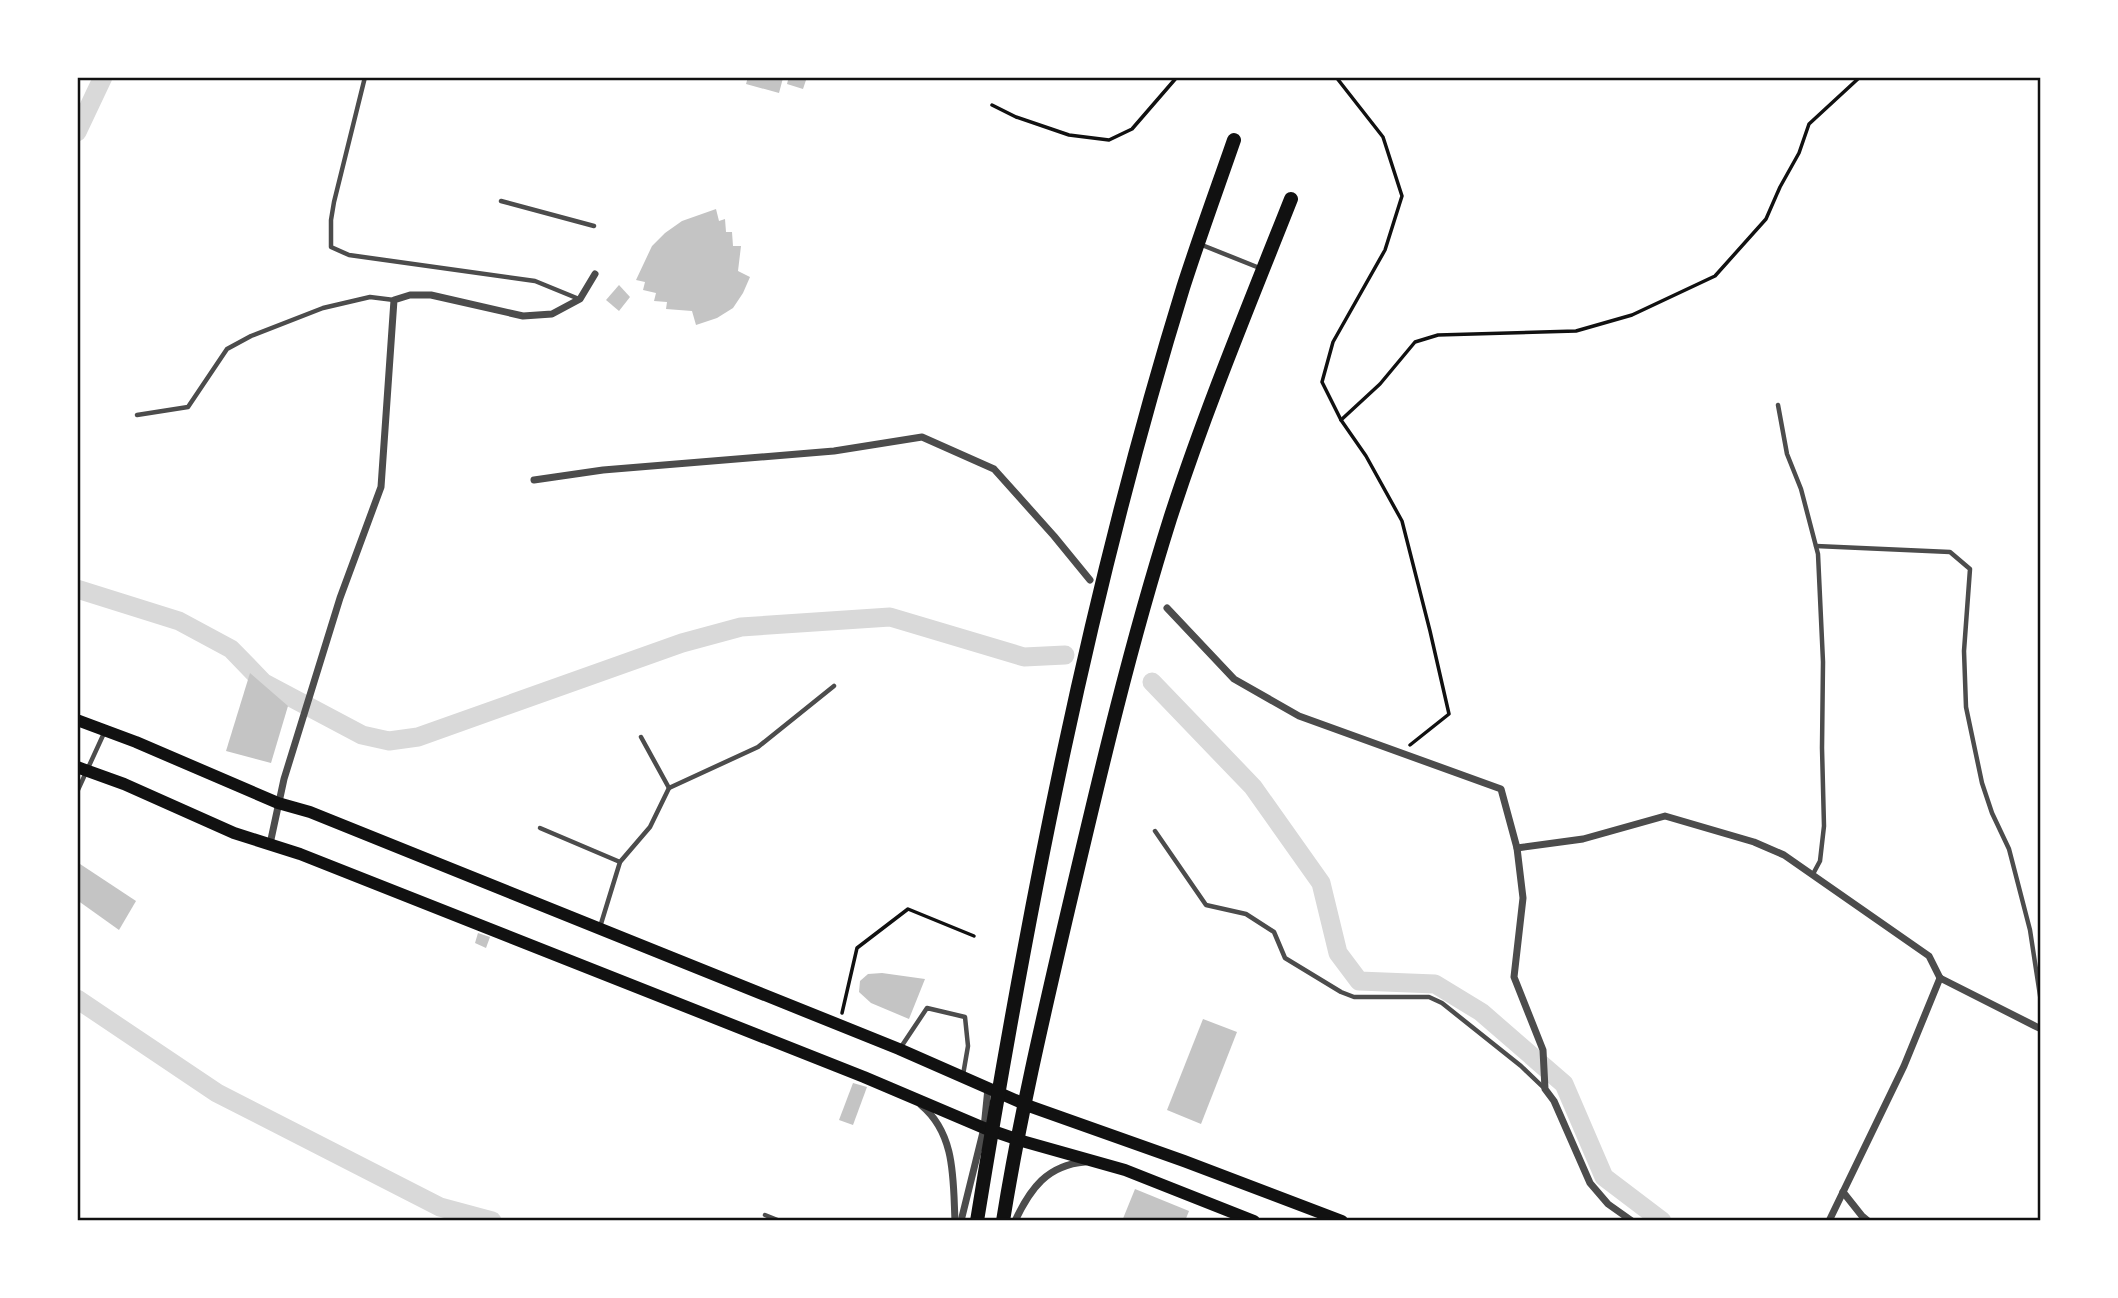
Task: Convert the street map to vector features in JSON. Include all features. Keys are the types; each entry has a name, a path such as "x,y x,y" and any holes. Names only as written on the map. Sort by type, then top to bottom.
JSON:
{"highway":[{"path":"977,1221 1006,1042 1058,776 1144,424 1184,287 1234,140"},
{"path":"1004,1221 1038,1043 1119,698 1171,519 1233,345 1291,199"}],"main road":[{"path":"77,720 278,803 310,812 899,1049 1029,1106 1342,1221"},
{"path":"82,768 234,832 620,980 984,1128 1125,1170 1254,1221"}],"street":[{"path":"270,844 278,803 340,598 381,487 394,300 410,295 431,295 523,316 552,314 580,299 595,274"},
{"path":"534,480 603,470 834,451 922,437 995,470 1090,580"},
{"path":"1167,607 1234,679 1299,716 1501,789 1517,848 1523,898 1514,976 1543,1051 1545,1089 1554,1101 1590,1183 1608,1204 1632,1221"},
{"path":"1517,848 1583,839 1665,816 1754,842 1784,855 1929,956 1940,978 2041,1029"},
{"path":"1829,1221 1903,1066 1940,978"},
{"path":"961,1221 984,1128 988,1088"},
{"path":"906,1095 932,1115 947,1141 956,1221"},
{"path":"1004,1221 1029,1106"},
{"path":"1015,1221 1031,1191 1047,1176 1080,1162 1098,1163"},
{"path":"1843,1192 1868,1221"}],"lane":[{"path":"365,77 334,202 331,247 349,255 535,281 580,299"},
{"path":"501,201 594,226"},
{"path":"1199,244 1263,269"},
{"path":"137,415 188,407 227,349 251,336 323,308 370,297 394,300"},
{"path":"1778,405 1787,454 1801,489 1816,546 1823,662 1825,826 1820,861 1813,874"},
{"path":"1816,546 1950,552 1970,569 1964,651 1966,707 1982,783 1992,813 2009,849 2030,930 2041,1002"},
{"path":"599,929 620,862 650,827 669,789 758,747 834,686"},
{"path":"77,792 82,768 106,730"},
{"path":"641,737 669,789"},
{"path":"540,828 620,862"},
{"path":"1155,831 1206,905 1245,914 1274,932 1285,958 1354,997 1429,997 1442,1003 1521,1066 1545,1089"},
{"path":"899,1049 927,1008 965,1017 968,1046 963,1076"},
{"path":"765,1215 780,1221"}],"path":[{"path":"992,105 1016,117 1069,135 1109,139 1132,129 1177,77"},
{"path":"1336,77 1383,137 1402,196 1385,250 1333,342 1322,382 1341,420 1366,456 1402,521 1449,714 1400,753"},
{"path":"1341,420 1380,384 1415,342 1437,335 1576,331 1632,315 1716,276 1766,219 1799,153 1809,124 1860,77"},
{"path":"839,1025 857,948 908,909 974,936"}],"building":[{"path":"748,77 807,77 803,89 787,84 788,80 783,78 779,93 746,84"},
{"path":"716,209 719,221 725,219 726,232 732,232 733,246 741,246 738,271 750,277 733,308 717,318 696,325 692,311 666,309 667,302 654,301 656,293 643,290 645,282 636,280 652,246 665,233 682,221"},
{"path":"619,285 630,297 619,311 606,300"},
{"path":"250,673 288,706 271,763 226,751"},
{"path":"77,862 136,901 119,930 77,900"},
{"path":"478,933 490,937 486,948 475,943"},
{"path":"882,973 925,979 909,1019 871,1003 859,992 860,981 868,974"},
{"path":"1203,1019 1237,1032 1201,1124 1167,1110"},
{"path":"853,1083 867,1087 853,1125 839,1120"},
{"path":"1135,1189 1189,1211 1185,1221 1122,1221"}],"waterway":[{"path":"77,132 103,77"},
{"path":"77,589 179,621 231,649 264,683 362,735 389,741 418,737 682,643 741,627 890,617 1024,657 1065,655"},
{"path":"1152,682 1253,787 1321,883 1338,953 1359,981 1435,984 1481,1012 1564,1084 1604,1177 1662,1221"},
{"path":"77,999 217,1093 440,1207 492,1221"}]}
